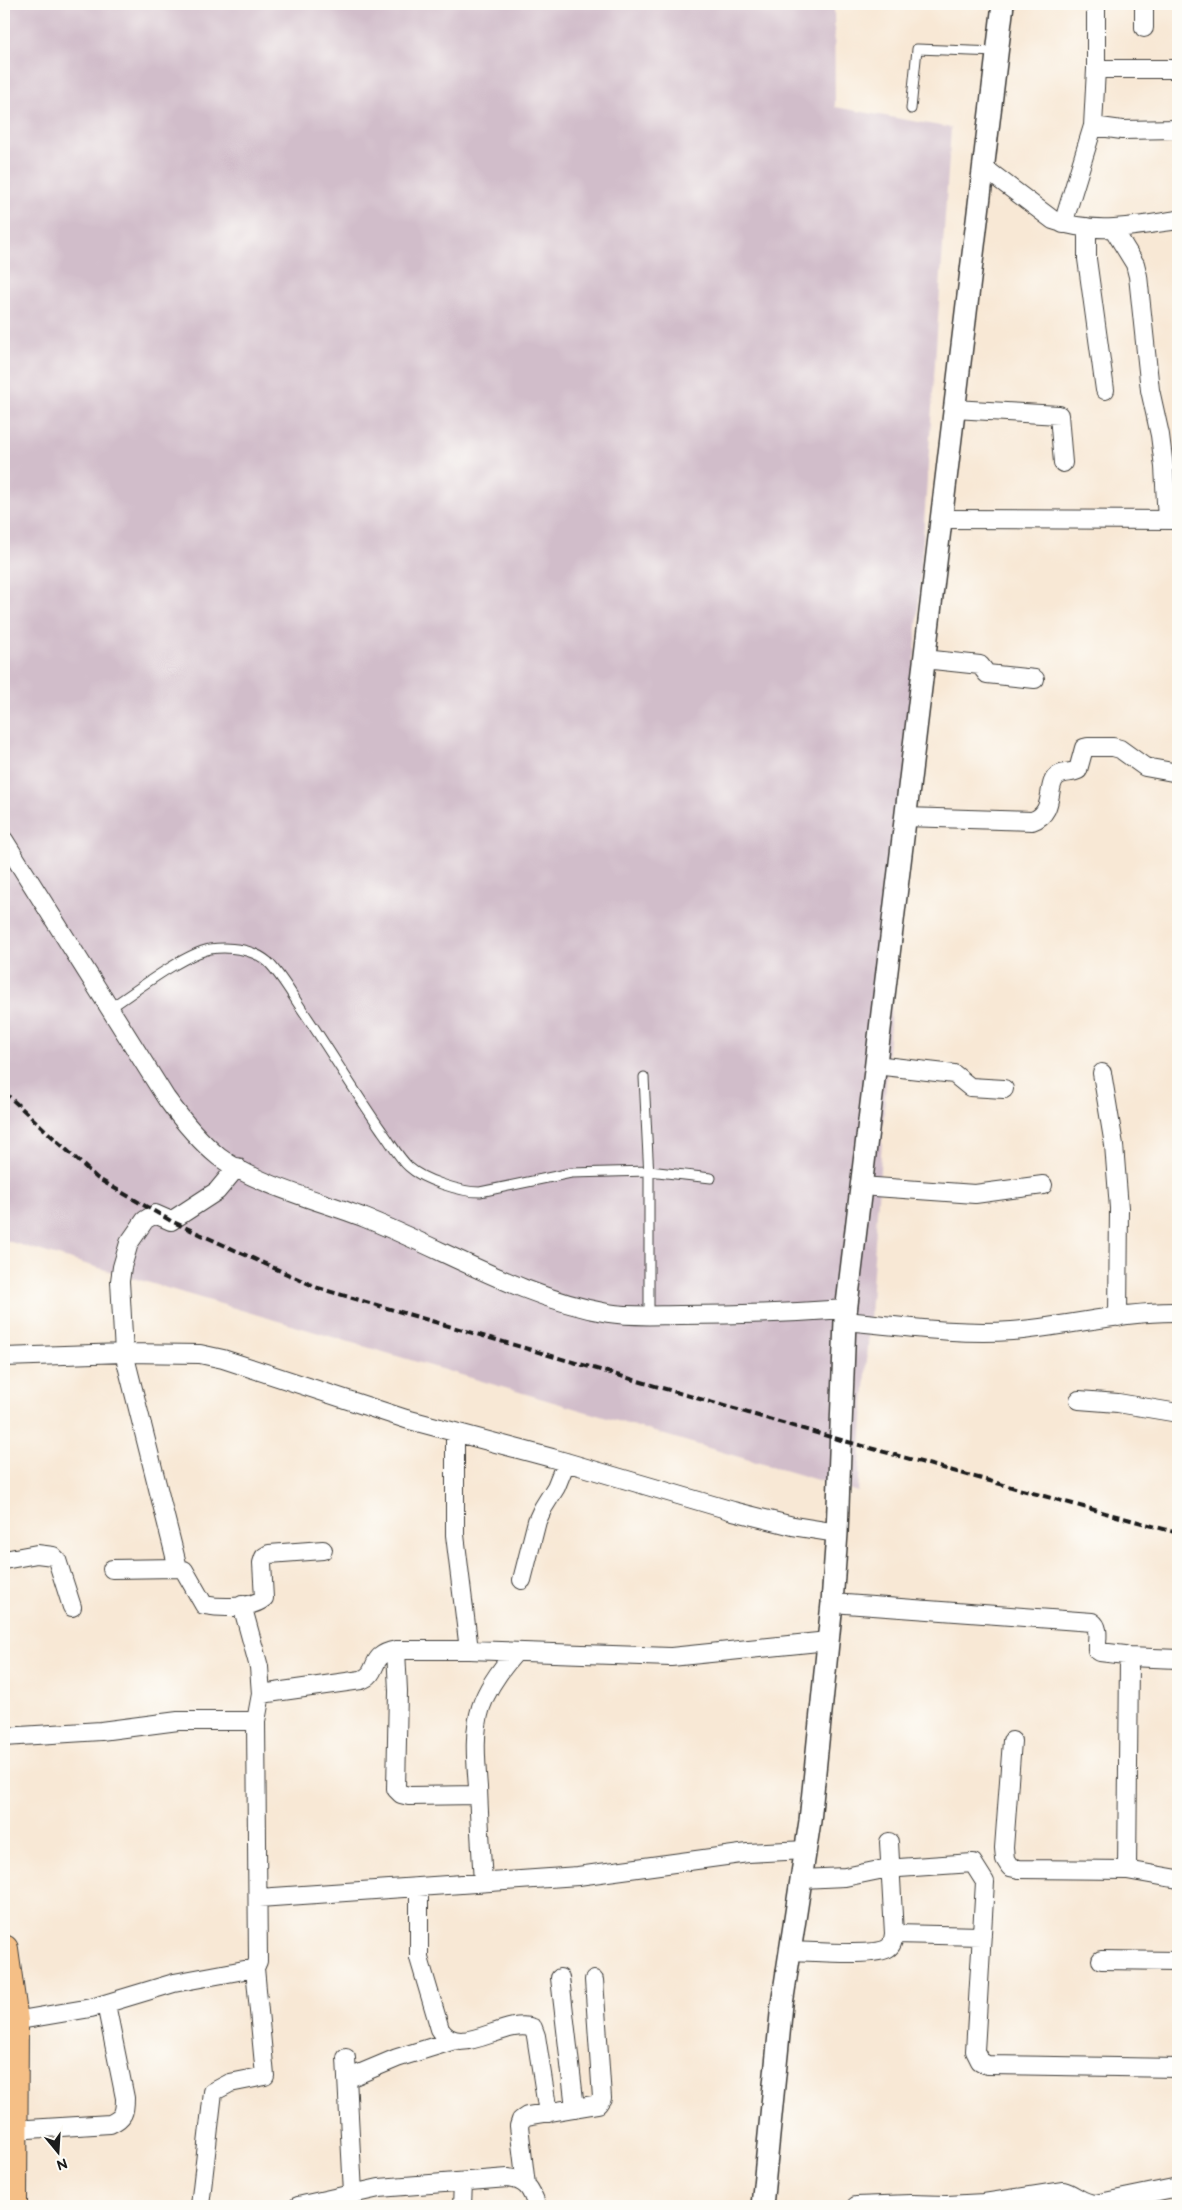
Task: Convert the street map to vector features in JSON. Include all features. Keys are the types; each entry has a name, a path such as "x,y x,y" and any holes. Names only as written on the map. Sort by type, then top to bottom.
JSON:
{"main road":[{"path":"4,1949 10,2033 12,2130 10,2195"}],"street":[{"path":"1062,224 1093,126 1096,69 1096,4"},
{"path":"1144,4 1144,28"},
{"path":"762,2206 782,2004 806,1850 832,1603 837,1533 846,1315 984,166 997,52 999,5"},
{"path":"1096,69 1178,69"},
{"path":"1093,126 1122,130 1178,129"},
{"path":"984,166 1053,220 1062,224 1114,230 1178,220"},
{"path":"1087,227 1087,259 1105,390"},
{"path":"941,519 1173,520 1160,435 1150,390 1138,276 1135,264 1114,230"},
{"path":"954,408 1057,414 1061,418 1063,463"},
{"path":"924,659 980,665 987,674 1035,679"},
{"path":"905,817 1032,821 1039,819 1046,811 1054,779 1060,774 1078,770 1084,748 1088,746 1120,749 1145,767 1178,774"},
{"path":"4,840 11,864 110,1008 166,1098 186,1127 220,1157 260,1179 392,1230 531,1291 583,1308 609,1313 649,1316 846,1315 982,1332 1013,1331 1118,1317 1178,1312"},
{"path":"875,1064 954,1074 970,1087 1004,1089"},
{"path":"1102,1074 1114,1145 1119,1208 1118,1317"},
{"path":"178,1568 124,1353 120,1281 129,1243 145,1220 155,1214 171,1221 217,1191 237,1167"},
{"path":"861,1186 975,1194 1043,1185"},
{"path":"4,1357 124,1353 200,1354 223,1359 340,1398 455,1432 742,1513 792,1526 837,1533"},
{"path":"1079,1400 1118,1403 1178,1413"},
{"path":"455,1432 455,1535 469,1650"},
{"path":"522,1580 537,1521 542,1508 556,1488 566,1462"},
{"path":"112,1570 178,1568 184,1570 204,1606 242,1605 259,1602 264,1598 262,1563 264,1557 269,1554 323,1550"},
{"path":"4,1560 37,1554 53,1556 57,1560 72,1607"},
{"path":"832,1603 1092,1622 1097,1628 1097,1650 1100,1652 1128,1657 1178,1659"},
{"path":"200,2206 213,2092 230,2083 265,2076 255,1968 258,1962 259,1898 256,1721 261,1694 259,1667 242,1605"},
{"path":"261,1694 361,1680 371,1673 378,1657 385,1652 396,1650 469,1650 670,1657 828,1641"},
{"path":"396,1650 398,1691 396,1789 401,1794 408,1796 478,1795"},
{"path":"483,1882 477,1740 481,1708 488,1690 500,1670 515,1653"},
{"path":"1126,1870 1128,1657"},
{"path":"4,1737 101,1731 178,1721 256,1721"},
{"path":"1012,1741 1004,1848 1005,1859 1010,1867 1019,1869 1126,1870 1178,1878"},
{"path":"790,1950 878,1952 889,1948 894,1934 889,1842"},
{"path":"259,1898 578,1876 748,1853 806,1850"},
{"path":"801,1879 845,1877 890,1869 973,1863 985,1882 975,2051 980,2061 987,2065 1178,2068"},
{"path":"419,1886 419,1958 440,2028 445,2036 452,2041"},
{"path":"894,1934 982,1936"},
{"path":"1101,1960 1178,1961"},
{"path":"10,2033 174,1983 255,1968"},
{"path":"560,1978 575,2108"},
{"path":"526,2185 521,2120 528,2116 598,2104 602,2098 594,1980"},
{"path":"12,2130 110,2124 120,2120 125,2112 125,2098 106,2004"},
{"path":"347,2079 396,2058 452,2041 463,2041 515,2026 525,2025 533,2028 536,2036 548,2113"},
{"path":"346,2058 353,2193"},
{"path":"298,2206 379,2188 508,2178 519,2180 526,2185 532,2194 536,2206"},
{"path":"462,2206 463,2182"},
{"path":"856,2206 984,2203 1063,2191 1072,2193 1085,2203 1095,2204 1178,2188"}],"lane":[{"path":"911,109 917,49 997,52"},
{"path":"110,1008 191,956 211,949 231,948 255,954 267,962 279,976 330,1050 370,1114 406,1163 420,1175 464,1190 480,1192 572,1173 649,1171 711,1178"},
{"path":"644,1077 649,1171 649,1316"}],"shaded area":[{"path":"4,4 834,4 835,107 951,128 858,1492 4,1240"}],"railway":[{"path":"4,1092 97,1178 171,1221 318,1288 841,1440 1178,1533"}]}
